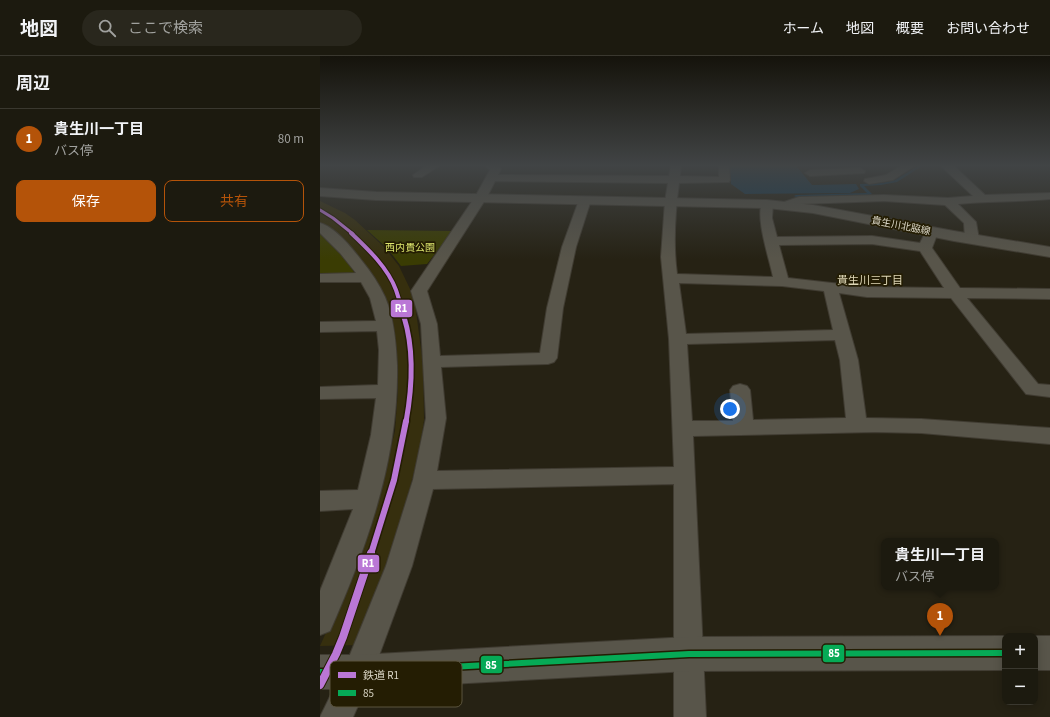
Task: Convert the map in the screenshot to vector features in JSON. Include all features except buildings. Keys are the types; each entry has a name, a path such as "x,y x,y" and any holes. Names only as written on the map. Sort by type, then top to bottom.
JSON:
{"main road":[{"name":"貴生川北脇線","path":"465,197 788,205 1050,252"},
{"path":"462,666 689,654 1002,653"},
{"path":"1038,653 1050,653"}],"street":[{"path":"362,661 399,566 424,480 436,418 429,324 419,291 481,197"},
{"path":"672,197 668,257 678,339 685,475 690,717"},
{"path":"982,197 988,202"},
{"path":"788,205 799,201 884,198 948,202 1045,200"},
{"path":"433,362 548,358 555,308 569,247 586,200"},
{"path":"948,202 970,222 972,239"},
{"path":"767,204 766,218 782,282"},
{"path":"320,227 353,257 371,284 378,300 384,326 388,358 381,436 365,509 334,592 320,620"},
{"path":"925,248 932,232"},
{"path":"772,241 872,240 925,248 955,293 1033,390 1050,391"},
{"path":"320,278 366,277"},
{"path":"670,278 782,282 867,292 1050,294"},
{"path":"830,287 849,360 857,425"},
{"path":"320,327 384,326"},
{"path":"678,339 843,335"},
{"path":"740,390 744,427"},
{"path":"320,392 386,391"},
{"path":"682,429 857,425 921,426 1050,436"},
{"path":"424,480 685,475"},
{"path":"320,500 367,499"},
{"path":"336,717 341,707"}],"shaded area":[{"path":"320,201 345,213 355,220 384,247 399,266 410,289 415,304 423,364 424,420 419,453 396,540 359,645 320,646 344,592 386,467 395,431 398,390 397,354 393,327 387,303 377,281 355,252 320,223"}],"green space":[{"name":"西内貴公園","path":"367,230 453,231 427,264 401,266 387,248"},
{"path":"320,234 340,252 355,274 320,274"}],"rail line":[{"name":"R1","path":"320,210 339,222 351,232 367,248 390,279 396,290 405,321 410,352 410,384 402,449 385,511 358,596 332,661"},
{"name":"R1","path":"320,685 330,666"}],"transit line":[{"name":"85","path":"462,666 689,654 1002,653"},
{"name":"85","path":"320,672 330,672"}],"place":[{"name":"貴生川一丁目","path":"940,636"}],"district":[{"name":"貴生川三丁目","path":"870,280"}]}
